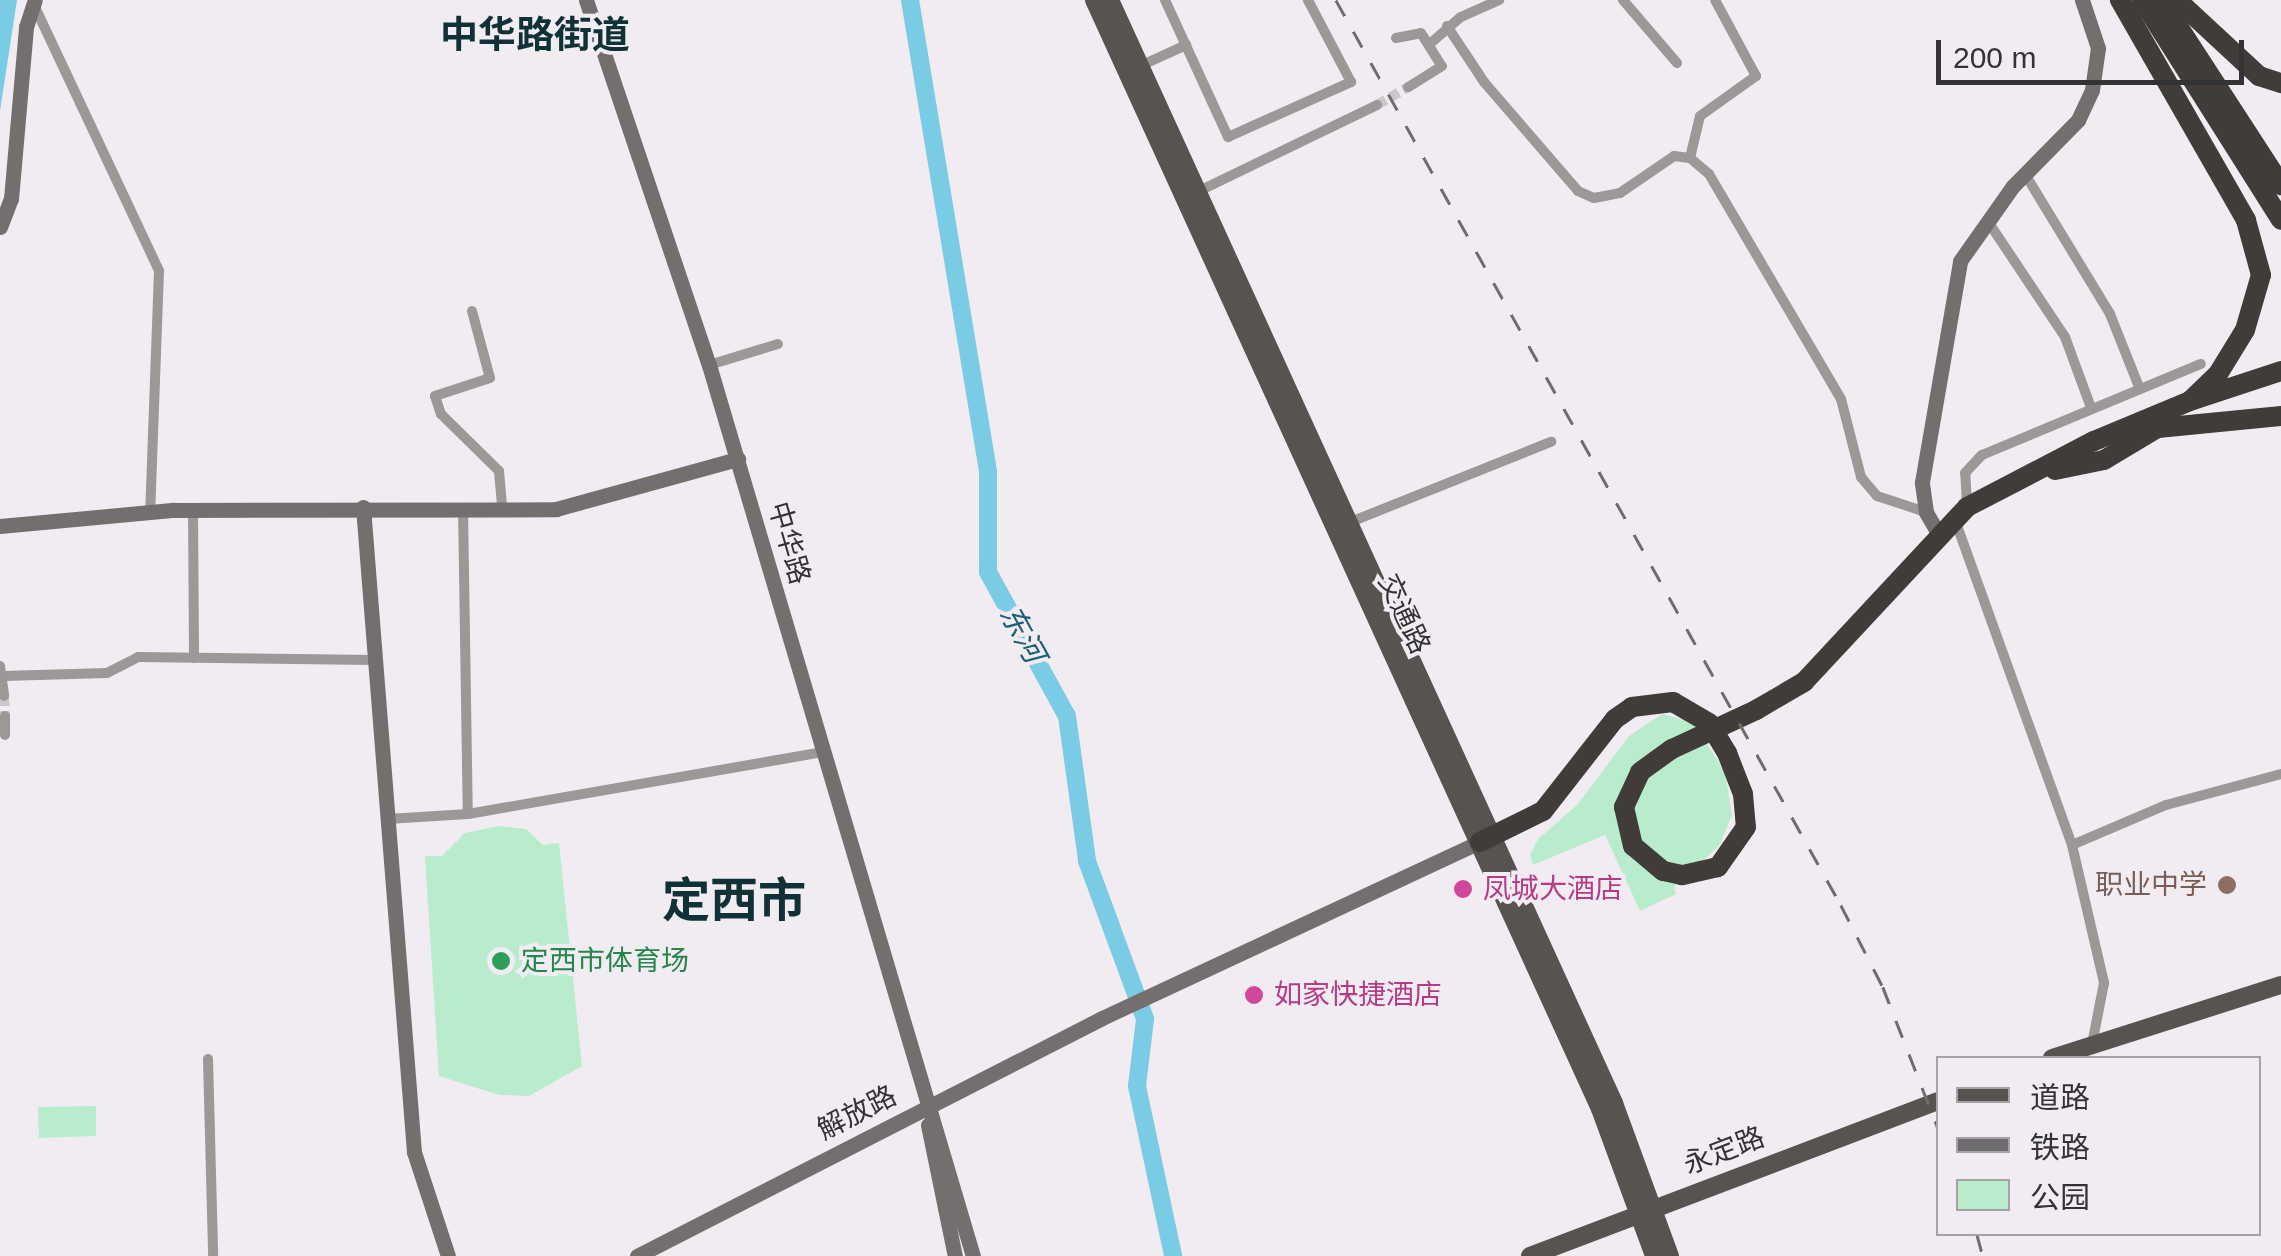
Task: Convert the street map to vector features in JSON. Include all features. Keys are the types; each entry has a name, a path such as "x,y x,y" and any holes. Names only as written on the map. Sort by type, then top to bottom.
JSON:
{"highway":[{"path":"2099,450 2190,401 2218,374 2245,330 2261,275 2246,220 2120,0"},
{"path":"2142,0 2281,220"},
{"path":"2161,0 2281,185"},
{"path":"2177,0 2259,76 2281,83"},
{"path":"2190,401 2281,372"},
{"path":"1487,838 1543,812 1615,719 1632,707 1674,702 1710,723 1747,810 1731,857 1702,873 1663,871 1632,846 1624,808 1640,772 1804,682 1946,527 2033,474 2156,429 2215,396"},
{"path":"2156,429 2237,415 2281,416"}],"main road":[{"name":"交通路","path":"1094,0 1614,1103 1646,1210 1654,1256"},
{"name":"交通路","path":"1110,0 1487,838"},
{"path":"2058,1056 2281,985"},
{"name":"永定路","path":"1530,1256 1936,1101"},
{"name":"交通路","path":"1646,1210 1670,1256"}],"street":[{"name":"中华路","path":"586,0 710,365 973,1256"},
{"path":"1165,0 1228,136 1351,82 1308,0"},
{"path":"1432,42 1447,26 1499,0"},
{"path":"1623,0 1677,63"},
{"path":"1690,158 1700,116 1756,76 1715,0"},
{"path":"1926,512 1922,482 1947,311 1964,250 2024,174 2078,120 2092,90 2098,48 2082,0"},
{"path":"0,227 11,199 34,2"},
{"path":"34,2 159,271 150,511"},
{"path":"1447,26 1484,82 1578,191 1594,198 1620,193 1674,156 1690,158 1709,174 1806,332 1841,399 1861,476 1877,496 1926,512 1946,527 2072,844 2104,982 2092,1044"},
{"path":"1396,38 1421,33 1432,42 1442,66 1408,88"},
{"path":"1140,66 1186,45"},
{"path":"1196,192 1376,105"},
{"path":"2024,174 2110,314 2139,387"},
{"path":"1987,220 2065,336 2090,405"},
{"path":"472,311 490,378 435,396 441,414 498,471 502,509"},
{"path":"710,365 778,344"},
{"path":"1946,527 1962,496 1966,473 1982,454 2090,405 2201,364"},
{"path":"1348,523 1551,442"},
{"path":"0,526 150,511 573,506 738,459"},
{"path":"363,507 414,1152 448,1256"},
{"path":"463,508 468,814"},
{"path":"193,510 194,658"},
{"path":"4,696 2,671 107,673 138,656 375,660"},
{"path":"5,716 5,735"},
{"path":"388,819 468,814 824,752"},
{"path":"2072,844 2166,805 2281,774"},
{"name":"解放路","path":"637,1256 1102,1018 1487,838"},
{"path":"208,1059 213,1256"},
{"name":"中华路","path":"926,1106 931,1161 955,1256"}],"green space":[{"path":"1662,714 1693,722 1725,772 1732,815 1719,846 1674,887 1676,894 1640,911 1605,835 1533,865 1530,855 1538,839 1577,805 1629,736"},
{"name":"定西市体育场","path":"499,826 526,829 543,845 559,843 582,1066 529,1096 499,1095 439,1076 425,856 442,856 465,833"},
{"path":"96,1106 96,1136 39,1138 38,1107"}],"water":[{"path":"0,0 17,0 0,111"}],"waterway":[{"name":"东河","path":"910,0 988,472 988,572 1067,716 1087,861 1145,1019 1137,1086 1173,1256"}],"tunnel":[{"path":"1377,105 1408,87"},
{"path":"4,696 5,716"}],"railway":[{"path":"1336,0 1841,905 1883,987 1936,1123"},
{"path":"1978,1236 1983,1256"}],"place":[{"name":"职业中学","path":"2227,885"},
{"name":"凤城大酒店","path":"1463,889"},
{"name":"定西市体育场","path":"501,961"},
{"name":"如家快捷酒店","path":"1254,995"}],"district":[{"name":"中华路街道","path":"535,36"},
{"name":"定西市","path":"734,901"}]}
